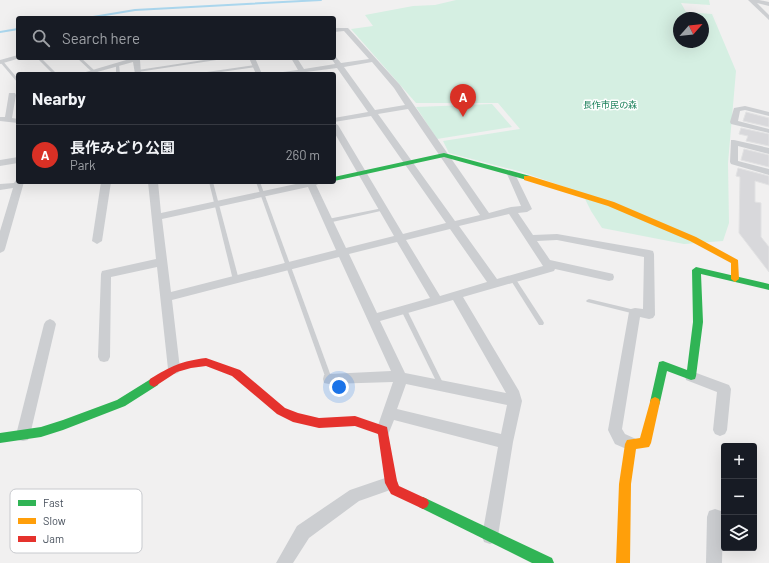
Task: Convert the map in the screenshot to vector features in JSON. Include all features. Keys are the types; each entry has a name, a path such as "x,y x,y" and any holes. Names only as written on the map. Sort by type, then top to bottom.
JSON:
{"street":[{"path":"751,0 769,4"},
{"path":"751,0 769,18"},
{"path":"336,30 346,29 397,86 486,216"},
{"path":"1,62 16,58"},
{"path":"138,60 138,72"},
{"path":"253,60 259,72"},
{"path":"295,60 303,72 336,62 374,60"},
{"path":"90,72 119,61"},
{"path":"336,62 494,284"},
{"path":"12,95 4,120 16,121"},
{"path":"336,120 411,106"},
{"path":"769,114 744,108 736,110 734,122 769,131"},
{"path":"336,128 437,300"},
{"path":"769,151 734,142 734,162 769,172"},
{"path":"336,178 444,155 611,204 693,239 735,262 735,279"},
{"path":"0,163 16,160"},
{"path":"166,297 486,216 511,210 527,209 510,174"},
{"path":"0,187 16,183"},
{"path":"0,249 18,184"},
{"path":"97,241 106,184"},
{"path":"152,184 174,370"},
{"path":"157,217 308,184"},
{"path":"313,184 328,221 401,379 383,431 391,482 395,490 547,563"},
{"path":"373,319 550,268 511,210"},
{"path":"529,238 557,237 649,254 649,315 635,312 615,430 620,439 631,444 645,443 663,365 724,389 720,430"},
{"path":"104,357 106,274 162,262"},
{"path":"546,263 609,277"},
{"path":"691,376 698,322 696,270 769,287"},
{"path":"456,295 514,396 515,401 506,442 490,536"},
{"path":"23,435 50,324"},
{"path":"0,438 23,435 63,425 121,403 174,370 192,364 206,362 236,373 281,411 297,418 319,423 355,421 383,431"},
{"path":"329,379 391,376 515,401"},
{"path":"389,413 506,442"},
{"path":"623,563 625,484 631,444"},
{"path":"284,563 303,532 355,495 391,482"},
{"path":"714,563 715,517"}],"lane":[{"path":"40,60 53,72"},
{"path":"80,60 93,71"},
{"path":"138,72 211,60"},
{"path":"118,72 119,61"},
{"path":"1,62 16,79"},
{"path":"214,72 256,66"},
{"path":"212,184 236,280"},
{"path":"259,184 329,379"},
{"path":"328,221 383,209"},
{"path":"513,278 541,323"},
{"path":"589,301 635,312"},
{"path":"404,310 442,387"}],"green space":[{"name":"長作市民の森","path":"456,0 709,0 710,5 681,3 686,12 673,12 673,48 709,48 709,14 712,14 736,71 728,163 729,223 723,241 684,244 602,228 582,193 522,172 449,153 443,141 520,129 498,103 416,103 351,29 373,26 365,15 413,6 435,5"},
{"path":"492,104 512,127 437,139 416,107"}],"building":[{"path":"746,112 769,118 769,127 743,121"},
{"path":"741,128 769,134 769,146 746,141 748,136 739,134"},
{"path":"744,149 769,155 769,167 741,160"},
{"path":"738,168 769,176 769,185 755,181 755,202 761,203 761,237 769,247 769,272 739,233 740,177 736,176"}],"waterway":[{"path":"99,16 135,10 321,0"},
{"path":"0,32 16,29"}],"traffic: fast":[{"path":"336,179 444,155 527,178"},
{"path":"655,402 663,365 691,376 698,322 696,270 769,287"},
{"path":"0,438 41,432 63,425 121,403 154,382"},
{"path":"423,503 547,563"}],"traffic: slow":[{"path":"527,178 611,204 693,239 735,262 735,279"},
{"path":"623,563 625,484 631,444 645,443 655,402"}],"traffic: jam":[{"path":"154,382 174,369 191,364 206,362 236,373 281,411 297,418 319,423 355,421 383,431 391,483 395,490 423,503"}],"place":[{"name":"長作みどり公園","path":"463,117"}]}
